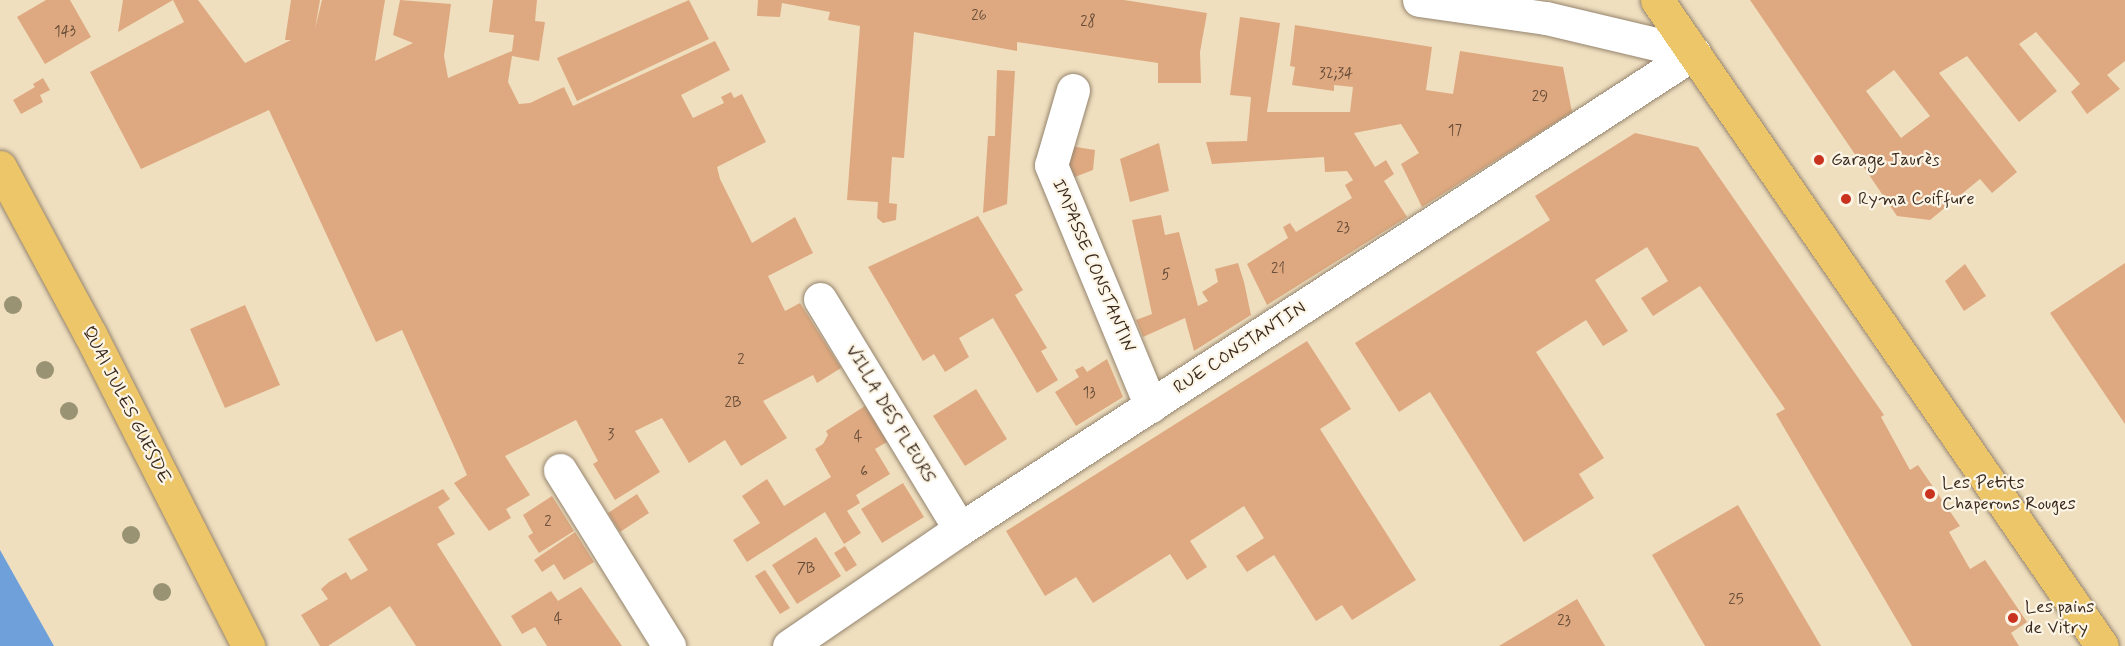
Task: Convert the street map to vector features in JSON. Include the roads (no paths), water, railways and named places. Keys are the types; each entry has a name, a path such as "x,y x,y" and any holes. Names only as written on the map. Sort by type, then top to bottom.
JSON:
{"main road":[{"path":"1657,0 2103,646"},
{"name":"QUAI JULES GUESDE","path":"0,167 90,334 248,646"}],"street":[{"path":"1419,0 1546,18 1694,53"},
{"name":"RUE CONSTANTIN","path":"789,646 960,530 1694,53"},
{"name":"IMPASSE CONSTANTIN","path":"1073,90 1051,165 1151,406"},
{"name":"VILLA DES FLEURS","path":"820,299 960,530"},
{"path":"560,470 669,646"}],"water":[{"path":"0,550 54,646 0,646"}],"place":[{"name":"Garage Jaurès","path":"1819,160"},
{"name":"Ryma Coiffure","path":"1846,199"},
{"name":"Les Petits Chaperons Rouges","path":"1930,494"},
{"name":"Les pains de Vitry","path":"2013,618"}]}
